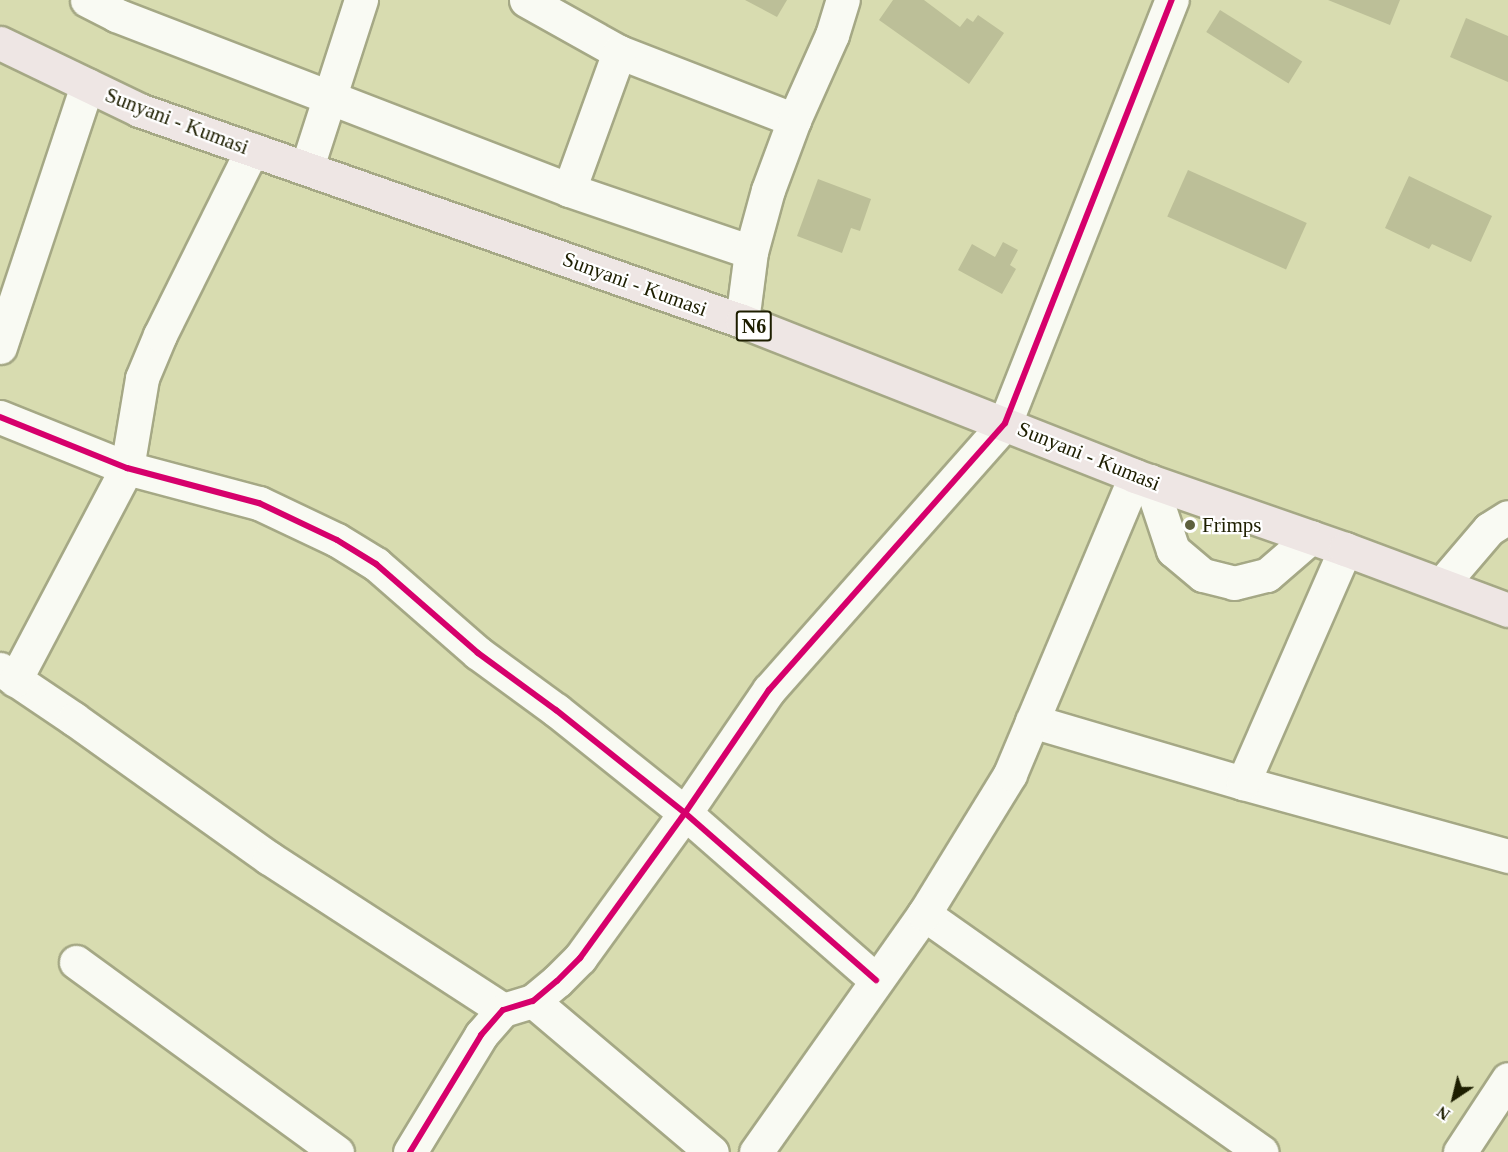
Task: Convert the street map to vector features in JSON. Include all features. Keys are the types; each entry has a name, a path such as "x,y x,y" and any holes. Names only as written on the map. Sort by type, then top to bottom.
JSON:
{"main road":[{"name":"Sunyani - Kumasi","path":"0,43 139,110 742,321 1143,479 1345,549 1508,610"}],"street":[{"path":"87,0 116,15 331,96 569,190 751,252"},
{"path":"307,167 361,0"},
{"path":"526,0 619,52 794,120"},
{"path":"742,321 751,252 768,190 794,120 832,35 843,0"},
{"path":"410,1152 481,1035 518,1005 557,981 580,958 685,813 769,690 1005,423 1172,0"},
{"path":"569,190 619,52"},
{"path":"0,346 87,85"},
{"path":"252,150 160,335 142,378 128,468 8,675 269,858 518,1005 712,1152"},
{"path":"0,417 128,468 259,503 337,540 376,564 478,653 556,710 685,813 876,980"},
{"path":"1143,479 1173,550 1203,575 1234,583 1267,575 1311,537"},
{"path":"756,1152 924,914 1010,774 1143,479"},
{"path":"1442,584 1489,529 1508,517"},
{"path":"1243,783 1345,549"},
{"path":"1032,721 1243,783 1508,856"},
{"path":"924,914 1262,1152"},
{"path":"76,962 337,1152"},
{"path":"1460,1152 1508,1079"}],"building":[{"path":"745,0 787,0 777,17"},
{"path":"893,0 924,0 960,27 967,18 973,22 978,15 1004,33 969,84 879,20"},
{"path":"1328,0 1400,0 1390,25"},
{"path":"1220,10 1302,61 1288,83 1206,32"},
{"path":"1466,18 1508,36 1508,82 1450,57"},
{"path":"1188,170 1307,223 1286,269 1167,217"},
{"path":"1409,176 1492,216 1471,262 1432,244 1429,249 1385,228"},
{"path":"818,179 871,199 860,231 851,228 842,253 797,236"},
{"path":"1003,242 1018,250 1010,265 1016,269 1002,294 958,270 972,244 995,257"}],"cycle path":[{"path":"410,1152 481,1035 503,1010 533,1001 580,958 685,813 769,690 1005,423 1172,0"},
{"path":"0,417 127,468 259,503 337,540 376,564 478,653 556,710 685,813 876,980"}],"place":[{"name":"Frimps","path":"1190,525"}]}
